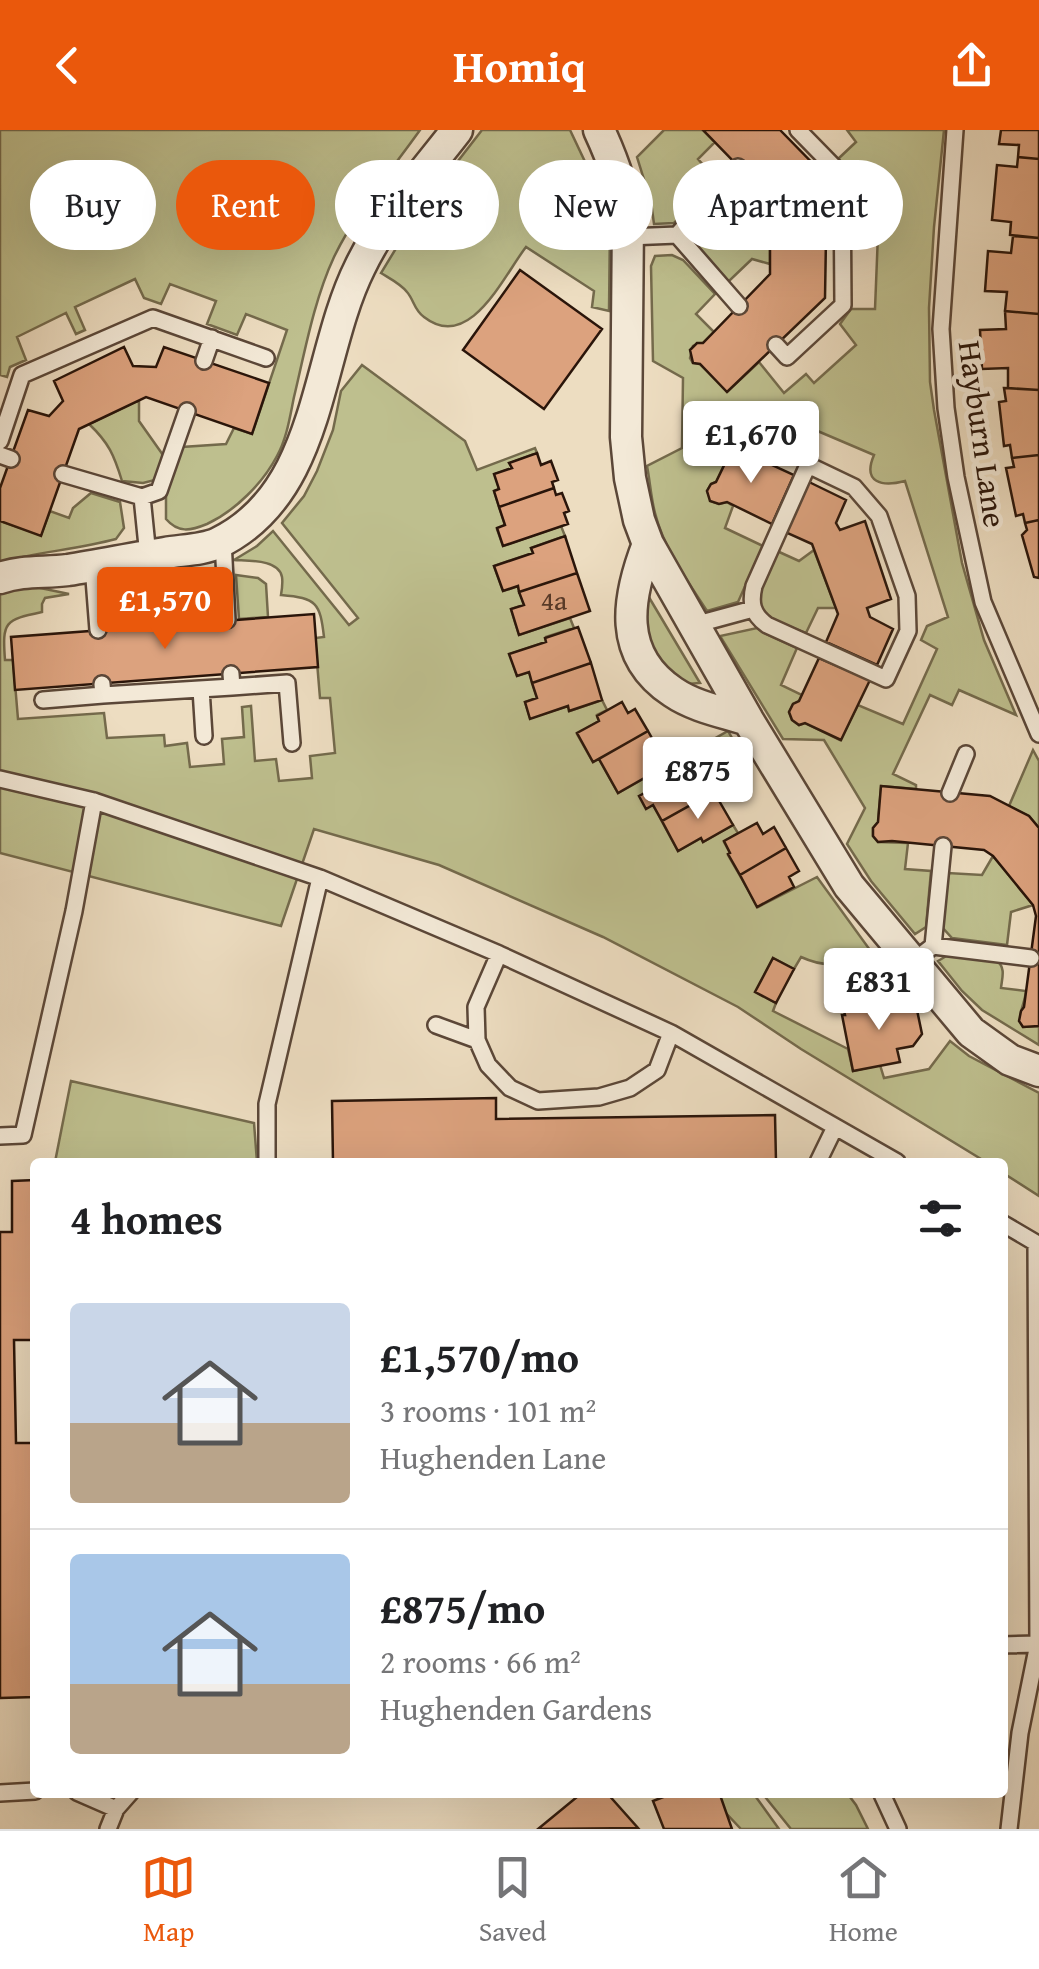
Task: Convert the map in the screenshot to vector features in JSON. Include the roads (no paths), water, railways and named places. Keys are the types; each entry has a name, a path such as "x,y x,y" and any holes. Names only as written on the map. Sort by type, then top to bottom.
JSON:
{"street":[{"path":"0,578 214,545 264,510 286,479 305,437 347,294 361,264 384,226 457,130"},
{"path":"599,130 611,160"},
{"path":"628,250 626,437 630,478 648,544 849,886 922,954 971,1032 1010,1060 1039,1071"},
{"path":"648,544 630,600 636,650 654,676 674,693 748,720"}],"lane":[{"path":"776,345 787,357 843,304 842,176 798,130"},
{"name":"Hayburn Lane","path":"955,130 941,329 946,408 956,477 983,602 1039,734"},
{"path":"690,250 740,306"},
{"path":"0,442 22,375 153,318 266,358"},
{"path":"204,360 212,338"},
{"path":"63,474 142,497 159,491 186,411"},
{"path":"808,465 854,487 879,516 907,596 908,631 886,679 766,625 753,609 754,586 808,465"},
{"path":"142,497 148,556"},
{"path":"223,540 228,620"},
{"path":"93,566 98,630"},
{"path":"694,625 753,609"},
{"path":"44,700 102,690 201,689 232,680 287,683 292,743"},
{"path":"201,689 204,736"},
{"path":"950,792 966,754"},
{"path":"0,779 94,800 320,878 500,954 671,1033 889,1158"},
{"path":"0,1136 24,1135 74,912 94,800"},
{"path":"944,846 922,954 1030,958"},
{"path":"267,1158 267,1104 320,878"},
{"path":"500,954 476,1007 477,1040 488,1064 510,1088 538,1102 599,1098 630,1088 657,1070 671,1033"},
{"path":"436,1025 477,1040"},
{"path":"820,1158 834,1127"},
{"path":"1008,1227 1038,1244 1038,1644 1020,1733 1009,1829"},
{"path":"1008,1645 1038,1644"},
{"path":"0,1793 30,1790"},
{"path":"91,1798 116,1809"},
{"path":"108,1829 126,1798"},
{"path":"884,1798 898,1829"}]}
